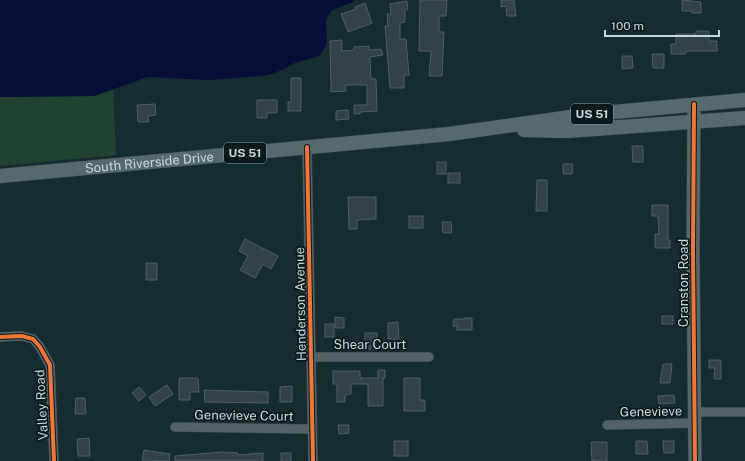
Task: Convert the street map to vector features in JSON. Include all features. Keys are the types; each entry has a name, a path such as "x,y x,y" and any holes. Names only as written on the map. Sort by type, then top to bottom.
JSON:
{"main road":[{"name":"South Riverside Drive","path":"0,176 490,129 592,114 745,100"},
{"name":"South Riverside Drive","path":"490,129 567,131 745,118"}],"street":[{"name":"Cranston Road","path":"694,104 693,258 695,461"},
{"name":"Henderson Avenue","path":"307,147 313,461"},
{"name":"Valley Road","path":"0,337 22,336 32,339 40,347 50,365 54,461"},
{"name":"Shear Court","path":"311,358 429,357"},
{"name":"Genevieve","path":"607,425 695,418 745,412"},
{"name":"Genevieve Court","path":"175,427 312,429"}],"green space":[{"path":"113,88 116,155 0,166 0,97 94,96"}],"shaded area":[{"path":"0,0 355,0 335,9 330,13 326,20 326,45 319,56 295,63 273,74 209,80 148,77 94,96 0,97"}],"building":[{"path":"420,0 447,0 446,16 439,16 439,32 444,32 442,76 429,76 431,51 419,51"},
{"path":"501,0 514,0 516,16 507,16 506,6 501,7"},
{"path":"682,0 701,2 701,13 682,11"},
{"path":"407,1 408,9 405,10 405,22 400,23 400,39 406,39 409,75 404,75 404,88 390,88 385,26 388,26 387,14 391,14 390,4"},
{"path":"365,3 372,23 348,32 341,14 356,9 355,7"},
{"path":"696,31 709,31 709,41 717,41 717,51 686,51 686,54 671,54 671,44 676,44 676,34 696,34"},
{"path":"342,40 342,51 354,50 354,47 369,46 369,50 381,49 383,55 370,57 371,79 376,79 377,111 360,112 360,114 354,114 354,105 367,105 367,85 345,85 346,91 331,92 330,41"},
{"path":"652,54 664,54 664,68 653,68"},
{"path":"622,56 632,56 633,68 622,69"},
{"path":"291,78 301,78 301,111 288,111 288,102 291,102"},
{"path":"257,100 277,100 277,113 267,113 267,118 257,118"},
{"path":"155,104 156,115 148,116 149,122 138,122 137,105"},
{"path":"348,110 349,119 336,120 336,111"},
{"path":"632,146 643,146 643,162 633,162"},
{"path":"437,162 446,162 446,174 437,174"},
{"path":"563,164 573,164 572,174 563,174"},
{"path":"448,173 460,173 460,183 448,183"},
{"path":"537,180 547,180 547,211 536,211"},
{"path":"348,197 376,197 376,219 357,220 357,229 349,229"},
{"path":"652,205 668,205 668,240 670,240 670,248 655,248 655,234 659,234 658,216 652,216"},
{"path":"409,216 423,216 423,228 409,228"},
{"path":"442,222 451,222 452,233 443,233"},
{"path":"245,239 278,256 271,269 263,264 255,278 240,270 248,256 239,251"},
{"path":"146,263 157,263 157,280 146,280"},
{"path":"662,316 673,316 673,324 662,324"},
{"path":"335,317 344,318 344,328 335,328"},
{"path":"472,318 472,330 457,330 457,326 453,326 454,319"},
{"path":"398,322 399,339 388,339 388,323"},
{"path":"325,324 334,324 334,337 325,337"},
{"path":"365,333 377,333 377,341 371,341 371,349 365,349"},
{"path":"709,360 721,360 721,379 714,379 715,368 709,368"},
{"path":"663,364 672,364 670,383 660,383"},
{"path":"378,370 385,370 385,378 383,378 383,406 368,406 368,384 351,384 351,394 345,395 345,402 337,402 337,384 333,384 333,371 360,371 360,378 378,378"},
{"path":"179,378 198,378 199,392 190,392 190,400 179,400"},
{"path":"404,378 420,378 420,400 425,400 425,411 404,411"},
{"path":"167,385 173,394 155,406 149,397"},
{"path":"292,386 292,402 280,402 280,387"},
{"path":"139,387 146,395 139,401 132,393"},
{"path":"204,390 268,392 268,403 205,402"},
{"path":"674,395 675,403 659,404 658,396"},
{"path":"76,398 85,398 86,414 75,414"},
{"path":"338,425 349,425 349,433 339,434"},
{"path":"89,438 90,456 78,456 77,439"},
{"path":"394,441 408,441 408,456 394,456"},
{"path":"636,441 647,441 648,454 636,454"},
{"path":"663,441 674,441 674,453 664,453"},
{"path":"591,442 607,442 607,461 592,461"},
{"path":"144,450 170,454 169,461 142,460"},
{"path":"223,452 238,453 238,455 263,453 263,461 175,461 175,456"},
{"path":"281,453 291,453 291,461 281,461"}],"cycle path":[{"path":"694,104 693,251 695,461"},
{"path":"307,147 313,461"},
{"path":"0,337 22,336 33,339 40,347 50,365 54,461"}]}
